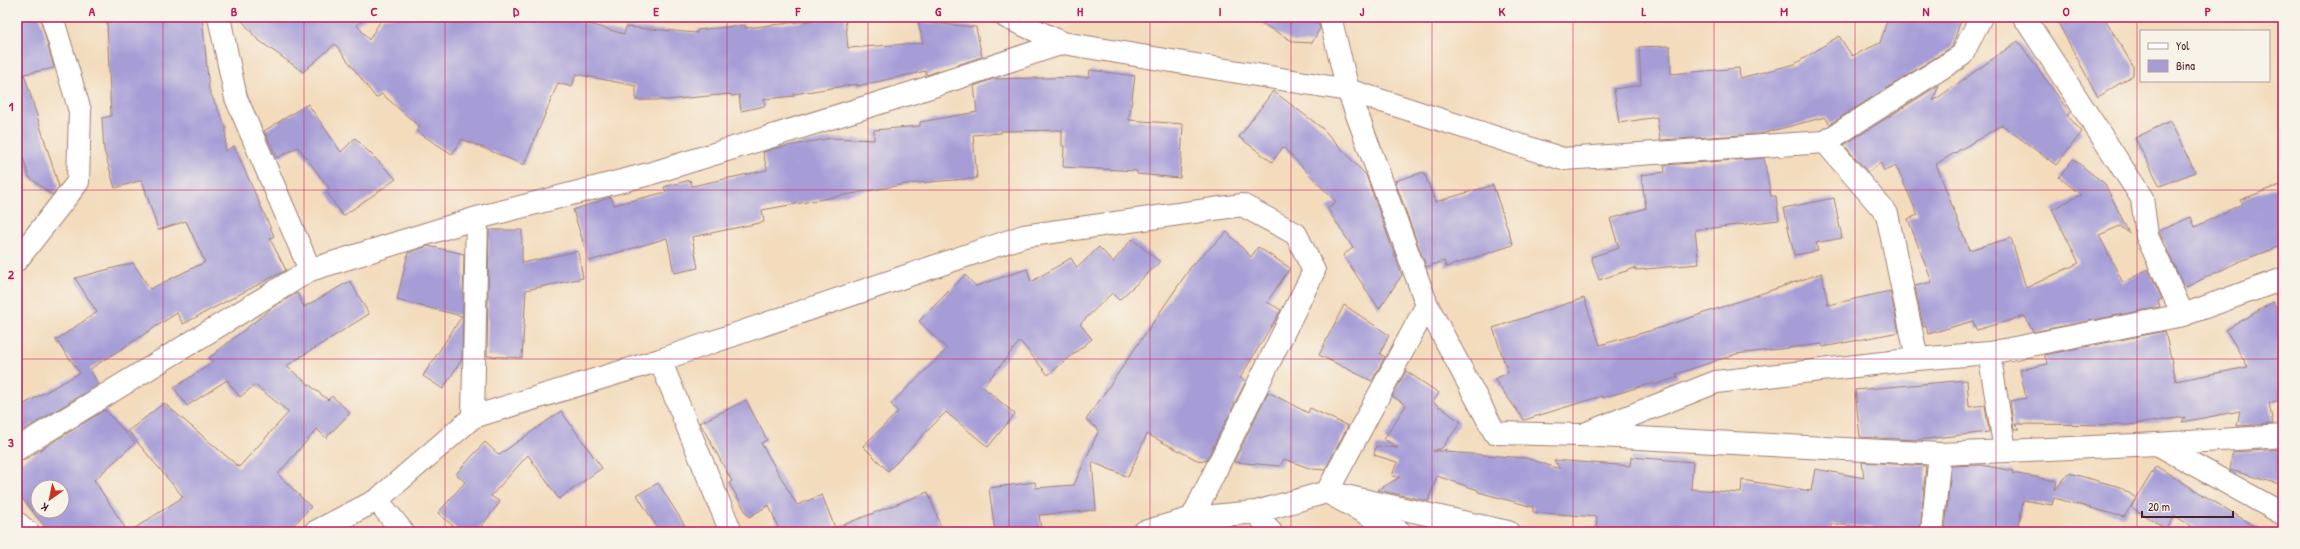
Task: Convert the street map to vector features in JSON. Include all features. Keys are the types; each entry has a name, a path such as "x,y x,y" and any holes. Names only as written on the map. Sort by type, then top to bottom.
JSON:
{"street":[{"path":"17,260 78,182 80,111 52,17"},
{"path":"219,17 236,98 310,270"},
{"path":"1006,17 1063,43 1348,90 1563,159 1825,142 1962,55 1981,17"},
{"path":"1330,17 1348,90 1427,305 1495,433 1581,435 1940,454 2157,444 2283,436"},
{"path":"2024,17 2142,198 2147,236 2183,315"},
{"path":"17,449 310,270 477,218 649,174 918,92 1063,43"},
{"path":"1825,142 1887,214 1917,359"},
{"path":"315,532 377,500 473,417 660,360 1024,236 1242,205 1296,234 1314,271 1192,518"},
{"path":"473,417 477,218"},
{"path":"1581,435 1716,382 1917,359 1989,353 2183,315 2283,279"},
{"path":"1327,492 1427,305"},
{"path":"1989,353 2005,450"},
{"path":"660,360 731,532"},
{"path":"2157,444 2283,514"},
{"path":"1932,532 1940,454"},
{"path":"1327,492 1400,532"},
{"path":"1144,532 1192,518 1256,512 1327,492 1508,532"},
{"path":"377,500 403,532"},
{"path":"1256,512 1271,532"},
{"path":"17,523 28,532"}],"building":[{"path":"17,17 40,17 54,68 24,74 59,187 52,195 29,177 17,138"},
{"path":"162,17 202,17 209,90 226,127 225,151 234,146 274,236 270,239 286,270 183,324 177,313 90,369 98,385 17,434 17,408 80,373 56,340 97,312 75,278 133,263 150,289 205,262 186,221 158,230 142,180 115,188 104,150 102,118 111,116 107,22"},
{"path":"239,17 367,17 357,25 369,40 383,17 566,17 624,34 626,27 697,33 697,30 745,25 745,28 845,17 848,48 923,43 918,22 976,27 982,57 926,75 926,71 857,86 857,84 794,94 794,96 764,99 765,106 741,111 739,95 731,96 731,94 666,100 636,100 636,86 576,74 572,87 558,83 524,165 462,139 452,154 416,131 420,127 382,94 376,98 335,44 303,72 257,39"},
{"path":"1251,17 1305,17 1319,24 1320,28 1312,43 1294,42"},
{"path":"1888,17 1962,17 1952,47 1830,124 1825,117 1760,134 1660,140 1657,117 1619,123 1614,89 1641,85 1639,47 1670,46 1671,74 1739,68 1740,78 1795,64 1839,36 1852,56 1880,43"},
{"path":"2055,17 2104,17 2133,66 2133,75 2098,97"},
{"path":"2018,41 2070,113 2067,115 2082,132 2056,165 2002,125 1936,164 1969,250 2011,238 2026,288 2079,263 2052,209 2081,195 2059,177 2073,159 2105,184 2129,233 2120,226 2099,235 2123,283 2148,269 2162,299 2158,301 2160,307 2033,332 2025,316 1976,330 1973,321 1928,334 1926,326 1923,327 1915,286 1932,282 1908,219 1918,215 1896,166 1884,171 1881,163 1868,172 1844,145 1939,85 1933,101"},
{"path":"1090,70 1135,76 1129,120 1183,124 1180,178 1137,174 1137,171 1063,167 1064,146 1062,146 1062,130 1001,131 1001,133 973,135 977,178 906,184 762,210 764,222 692,237 698,268 674,273 667,238 589,261 573,210 611,197 614,205 666,192 664,187 690,180 692,186 767,170 763,152 777,148 831,138 874,140 874,130 920,126 920,122 977,112 974,86 993,79 1089,77"},
{"path":"1273,91 1322,128 1366,175 1402,275 1379,309 1343,255 1353,248 1327,208 1336,202 1283,147 1272,162 1239,137"},
{"path":"308,104 341,152 355,138 396,179 343,216 326,191 330,189 298,147 277,158 264,131"},
{"path":"2170,121 2195,172 2160,186 2135,138"},
{"path":"1764,158 1771,196 1776,196 1779,220 1695,230 1699,264 1635,270 1635,268 1599,280 1591,257 1619,248 1610,219 1646,208 1641,175 1665,172 1664,165"},
{"path":"1424,172 1435,202 1493,185 1513,245 1446,267 1444,261 1426,267 1395,181"},
{"path":"2283,184 2283,245 2238,262 2184,288 2159,231 2191,217 2195,227 2242,204 2240,200"},
{"path":"1834,198 1842,238 1816,243 1818,251 1794,255 1784,208"},
{"path":"489,230 522,230 522,263 578,251 583,278 526,290 522,358 487,356"},
{"path":"1227,232 1251,257 1258,247 1290,268 1267,302 1281,310 1240,378 1246,381 1206,461 1197,460 1147,434 1128,477 1092,462 1096,510 1039,515 1041,528 995,532 989,488 1035,482 1036,488 1074,485 1099,430 1086,420 1193,264"},
{"path":"1132,239 1160,262 1119,300 1112,293 1080,324 1092,339 1048,375 1020,341 983,387 1015,414 988,447 946,412 888,471 863,446 898,412 891,404 947,349 919,321 965,275 976,286 1027,269 1031,282 1071,258 1077,268 1099,247 1113,262"},
{"path":"428,246 464,254 462,359 443,389 423,376 462,316 397,300 408,253"},
{"path":"1822,273 1828,305 1890,291 1899,332 1823,347 1822,344 1736,354 1676,374 1678,377 1654,385 1653,383 1602,398 1602,396 1524,420 1494,379 1508,373 1493,328 1584,298 1600,345 1663,327"},
{"path":"350,281 369,314 286,366 328,400 332,396 350,413 326,438 317,429 278,474 311,507 287,532 129,532 183,497 128,431 164,403 239,467 289,412 255,385 240,397 227,380 187,406 174,388 213,362 209,358 273,307 297,293 304,307"},
{"path":"2273,302 2283,320 2283,399 2269,403 2273,424 2237,426 2240,411 2182,422 2185,417 2128,425 2015,424 2020,429 2014,429 2010,401 2026,398 2020,370 2048,364 2044,355 2165,331 2176,381 2248,367 2226,330"},
{"path":"1344,305 1389,335 1380,354 1385,357 1372,381 1319,355"},
{"path":"1406,371 1439,393 1433,402 1461,422 1442,448 1433,451 1442,451 1446,449 1445,452 1526,458 1560,469 1554,460 1630,466 1631,457 1693,462 1691,489 1741,493 1742,480 1811,491 1815,469 1864,478 1862,462 1926,466 1920,532 1831,524 1830,532 1596,532 1597,517 1533,512 1533,507 1478,492 1478,490 1437,476 1428,501 1378,490 1400,477 1392,476 1397,462 1374,455 1376,446 1398,448 1384,439 1406,405 1392,396"},
{"path":"1967,380 1969,407 1985,405 1989,432 1916,440 1860,437 1855,390"},
{"path":"1268,392 1308,413 1310,408 1348,426 1325,470 1312,469 1284,459 1280,466 1234,462"},
{"path":"746,400 767,440 761,443 797,505 822,495 835,528 928,492 943,532 780,532 769,505 749,517 729,483 732,481 700,423"},
{"path":"105,410 135,443 94,480 128,532 49,532 39,519 70,519 70,479 30,479 30,508 17,492 17,461 24,460"},
{"path":"561,411 602,468 559,499 528,455 491,496 500,502 477,532 460,532 438,513 465,482 456,474 485,442 499,455"},
{"path":"2283,449 2283,485 2230,470 2233,452"},
{"path":"1981,465 2013,471 2012,473 2057,481 2055,490 2069,473 2120,487 2136,498 2124,517 2054,498 2052,505 2023,500 2018,532 1945,532 1951,466"},
{"path":"2156,466 2264,532 2201,532 2175,516 2167,529 2131,507"},
{"path":"658,483 689,532 660,532 637,495"}]}
